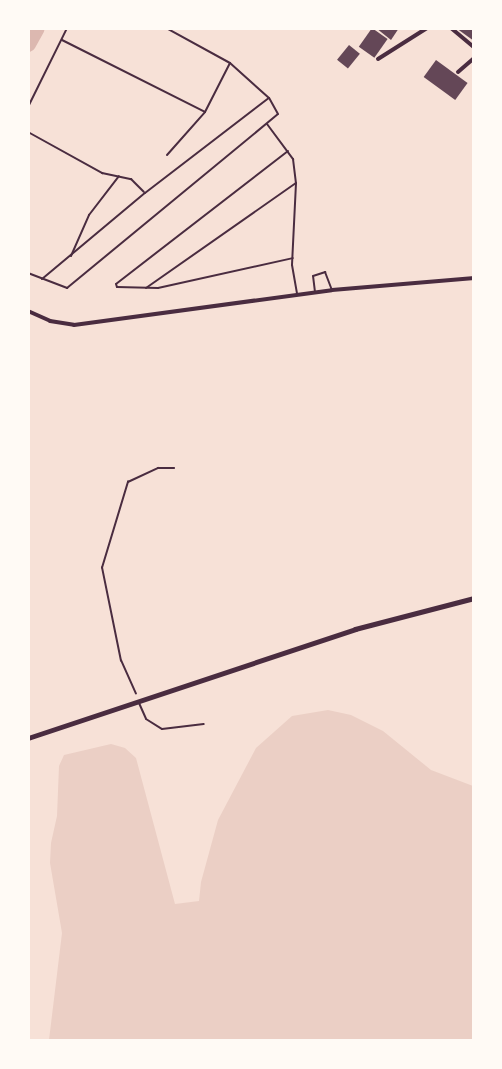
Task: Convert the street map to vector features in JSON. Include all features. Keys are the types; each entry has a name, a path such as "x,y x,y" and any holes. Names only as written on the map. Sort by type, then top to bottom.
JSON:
{"main road":[{"path":"28,738 355,629 474,598"}],"street":[{"path":"378,59 427,28"},
{"path":"451,28 474,47"},
{"path":"458,72 474,58"},
{"path":"28,311 50,321 74,325 297,294 474,278"}],"lane":[{"path":"28,107 68,28"},
{"path":"28,273 67,288 278,114 269,98 230,63 166,28"},
{"path":"62,40 205,112"},
{"path":"167,155 205,112 230,63"},
{"path":"42,279 70,258 145,193 269,98"},
{"path":"267,124 288,151 296,183 293,258 297,294"},
{"path":"28,132 102,173 131,179 145,193"},
{"path":"288,151 116,284 119,290 144,289 293,258"},
{"path":"70,258 88,215 118,176"},
{"path":"144,289 296,183"},
{"path":"315,292 313,276 325,272 332,290"},
{"path":"138,701 155,726 204,724"}],"path":[{"path":"138,701 121,661 102,568 128,482 158,468 174,468"}],"shaded area":[{"path":"328,710 351,715 383,731 431,770 473,786 473,1040 49,1040 62,933 50,863 51,843 57,816 59,766 64,755 111,744 125,748 136,758 175,904 199,901 201,882 218,820 256,748 292,716"}],"building":[{"path":"372,28 388,39 374,58 359,47"},
{"path":"376,28 399,28 391,40"},
{"path":"456,28 474,28 474,41"},
{"path":"349,45 360,54 348,69 337,60"},
{"path":"436,60 468,83 455,100 424,77"}],"waterway":[{"path":"28,44 37,28"}]}
